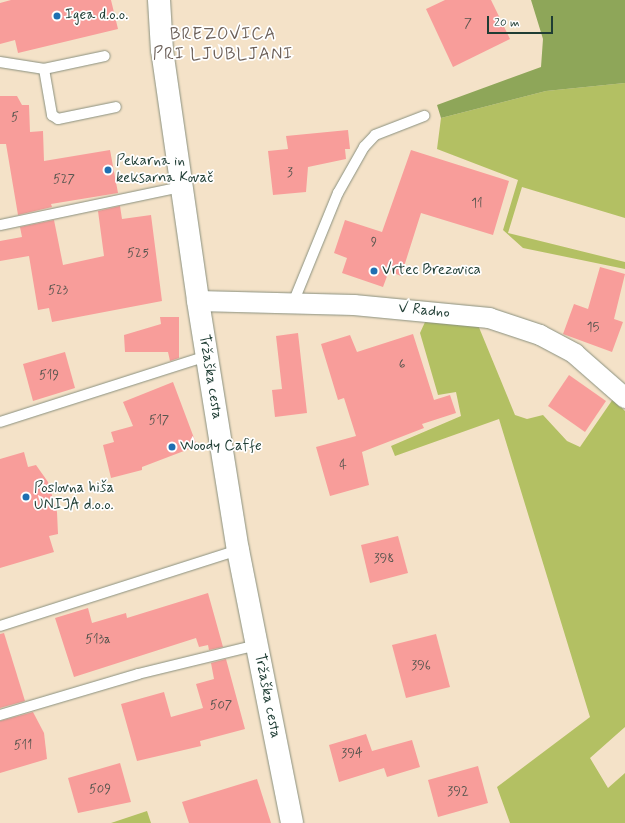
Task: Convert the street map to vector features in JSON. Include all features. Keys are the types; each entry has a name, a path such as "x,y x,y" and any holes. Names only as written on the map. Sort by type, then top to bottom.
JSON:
{"main road":[{"name":"Tržaška cesta","path":"159,0 162,50 180,187 238,550 292,823"}],"street":[{"name":"V Radno","path":"198,300 354,304 489,318 540,335 576,354 625,398"}],"lane":[{"path":"0,62 44,69 105,56"},
{"path":"44,69 52,115 58,119 116,107"},
{"path":"293,303 338,193 364,147 375,134 424,116"},
{"path":"0,225 180,187"},
{"path":"0,422 207,356"},
{"path":"0,626 238,550"},
{"path":"0,715 138,674 258,645"}],"green space":[{"path":"531,0 625,0 625,83 546,91 441,118 437,105 541,67 543,39"},
{"path":"625,83 625,218 522,187 508,233 625,262 625,269 523,248 503,230 518,180 437,149 441,118 546,91"},
{"path":"425,322 478,325 515,415 527,419 543,415 567,441 580,447 613,399 625,411 625,727 590,758 608,788 625,773 625,823 510,823 497,787 590,717 499,419 395,456 391,446 461,416 456,392 438,395 420,333"},
{"path":"147,811 151,823 111,823"}],"building":[{"name":"Igea d.o.o.","path":"11,0 111,0 118,29 18,53 15,40 0,44 0,3"},
{"path":"445,0 491,0 510,39 453,67 426,9"},
{"path":"0,96 17,96 22,105 29,105 30,132 43,131 44,161 110,150 118,193 51,204 52,207 18,215 6,144 0,144"},
{"path":"348,130 350,149 345,149 346,159 308,167 306,192 273,195 268,151 288,149 286,136"},
{"path":"411,150 509,181 493,235 421,213 401,276 389,271 383,287 342,273 347,258 334,253 345,220 382,232"},
{"path":"120,206 122,219 151,215 162,301 52,322 49,308 38,310 29,256 0,261 0,241 22,237 20,227 54,220 63,265 104,256 98,211"},
{"path":"600,267 625,274 614,319 623,322 612,352 563,334 574,304 588,309"},
{"path":"160,317 179,317 179,358 170,361 168,352 125,352 124,335 161,324"},
{"path":"298,333 307,413 275,417 272,390 282,389 276,336"},
{"path":"413,334 434,400 450,395 456,413 422,424 424,428 362,452 369,485 330,496 316,447 356,436 344,398 338,400 321,344 350,335 357,352"},
{"path":"65,352 75,388 33,401 23,364"},
{"path":"569,375 606,401 585,432 548,406"},
{"path":"173,382 197,446 142,467 142,470 111,478 103,445 114,442 111,432 133,426 123,402"},
{"name":"Poslovna hiša UNIJA d.o.o.","path":"24,452 28,467 36,465 48,482 57,512 58,534 49,536 54,552 0,568 0,459"},
{"path":"398,536 408,573 370,583 361,545"},
{"path":"208,593 223,647 209,650 208,645 199,647 196,638 74,677 55,618 88,608 92,623 126,613 127,618"},
{"path":"4,633 25,701 0,708 0,634"},
{"path":"436,634 450,687 406,698 392,645"},
{"path":"226,659 245,729 200,741 201,746 137,761 121,704 164,692 171,717 203,708 196,684 214,679 211,663"},
{"path":"33,712 44,733 47,759 0,773 0,721"},
{"path":"366,734 372,751 412,740 420,767 387,777 384,768 339,782 329,745"},
{"path":"120,763 131,802 78,813 68,778"},
{"path":"478,766 488,803 438,817 428,780"},
{"path":"257,779 271,823 189,823 182,802"}],"place":[{"name":"Igea d.o.o.","path":"57,16"},
{"name":"Pekarna in keksarna Kovač","path":"108,170"},
{"name":"Vrtec Brezovica","path":"374,271"},
{"name":"Woody Caffe","path":"172,447"},
{"name":"Poslovna hiša UNIJA d.o.o.","path":"26,497"}],"district":[{"name":"BREZOVICA PRI LJUBLJANI","path":"223,45"}]}
